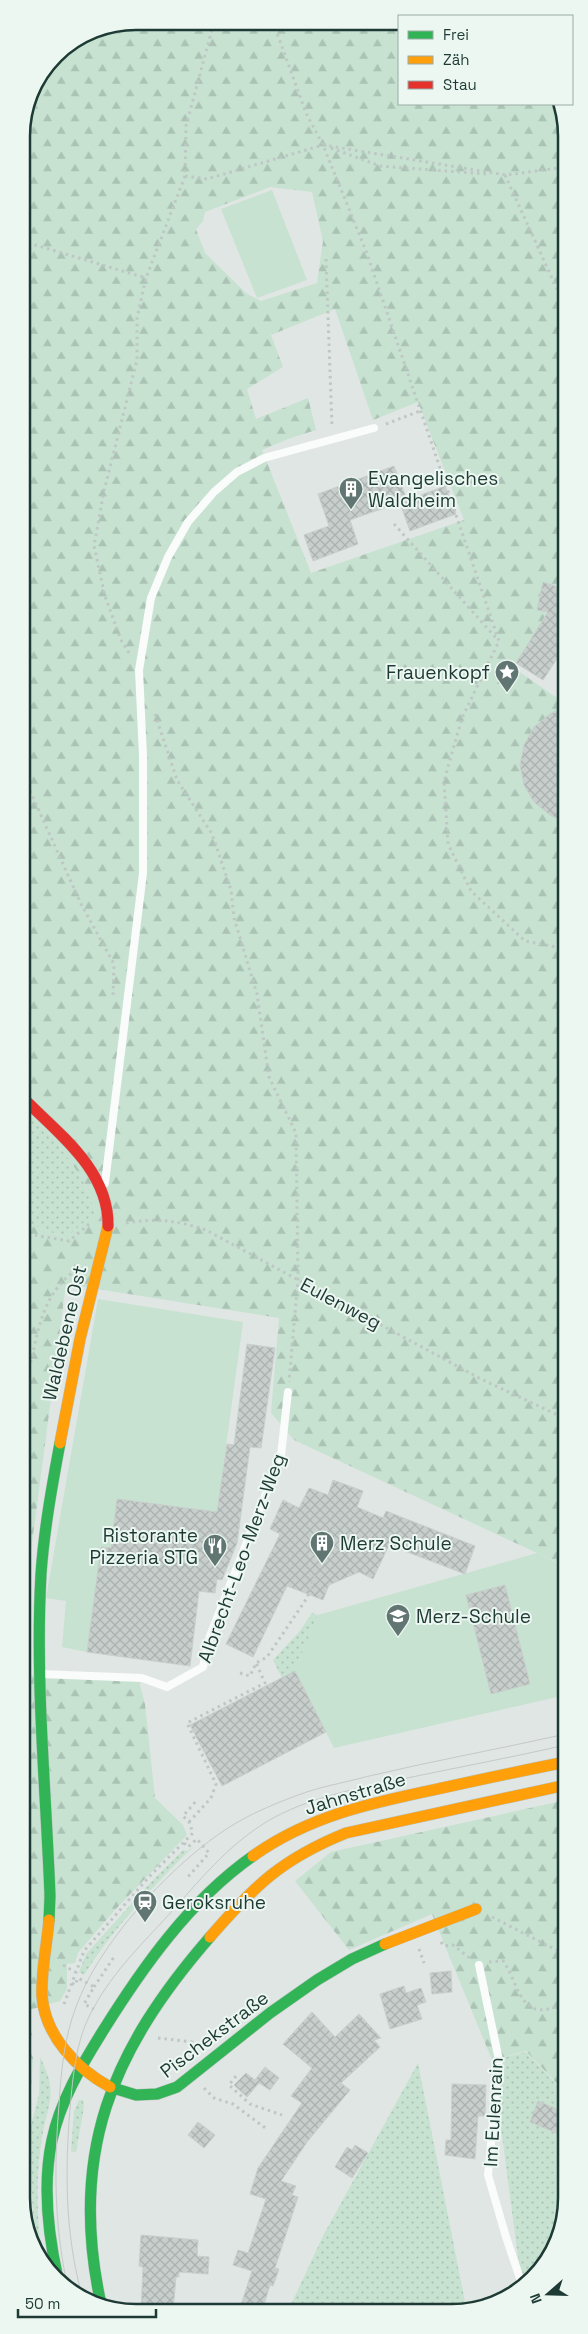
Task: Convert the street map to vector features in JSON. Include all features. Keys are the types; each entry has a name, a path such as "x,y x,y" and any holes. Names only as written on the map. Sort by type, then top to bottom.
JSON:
{"main road":[{"name":"Waldebene Ost","path":"30,1104 81,1158 104,1192 109,1226 100,1255 68,1394 42,1560 38,1674 50,1904 43,2000 50,2025 64,2051 81,2068 112,2088"},
{"name":"Jahnstraße","path":"81,2068 123,1999 171,1934 216,1887 245,1862 268,1846 321,1818 363,1805 558,1764"},
{"name":"Jahnstraße","path":"112,2088 141,2030 172,1983 240,1902 273,1872 325,1842 368,1827 558,1787"},
{"name":"Pischekstraße","path":"112,2088 143,2095 167,2093 277,2007 352,1959 408,1934 476,1909"},
{"path":"57,2269 49,2215 49,2156 57,2121 81,2068"},
{"path":"100,2297 91,2230 91,2184 96,2138 112,2088"}],"lane":[{"path":"104,1192 143,873 143,756 139,670 150,598 168,557 188,522 214,492 237,472 264,458 374,428"},
{"name":"Albrecht-Leo-Merz-Weg","path":"38,1674 142,1678 167,1687 203,1667 213,1628 281,1455 288,1392"},
{"name":"Im Eulenrain","path":"478,1965 499,2060 488,2175 520,2279"}],"path":[{"path":"139,670 121,640 108,604 94,546 104,491 137,360 137,318 146,278 185,176 186,126 212,30"},
{"path":"276,30 306,113 323,145 366,251 499,641 462,718 444,781 448,844 471,891 525,940 558,947"},
{"path":"185,176 208,179 323,145 506,175"},
{"path":"323,145 380,166 506,175 558,168"},
{"path":"506,175 520,212 558,292"},
{"path":"30,243 146,278"},
{"path":"326,259 333,440"},
{"path":"374,428 420,411"},
{"path":"394,524 499,641"},
{"path":"154,713 178,780 212,834 231,890 234,918 257,994 269,1077 296,1133 298,1279 288,1392"},
{"path":"30,791 81,904 114,964 113,1003"},
{"name":"Eulenweg","path":"109,1226 151,1219 178,1221 206,1230 479,1378 558,1415"},
{"path":"30,1234 69,1241 91,1222"},
{"path":"30,1370 43,1310 56,1287 74,1272 100,1255"},
{"path":"240,1673 250,1676 256,1664 267,1657 307,1598 315,1575"},
{"path":"190,1822 211,1798 216,1784 187,1723 266,1683 256,1664"},
{"path":"72,1983 84,1951 142,1886 193,1833 190,1822 183,1816 197,1800"},
{"path":"184,1843 188,1847 197,1839 208,1853 187,1878"},
{"path":"476,1909 558,1952"},
{"path":"444,1946 453,1945 464,1953"},
{"path":"94,1987 114,1957"},
{"path":"478,1965 495,1960 503,1961 510,1969 519,1993 533,2008 542,2010 558,2005"},
{"path":"141,2030 154,2037 192,2042 209,2060"},
{"path":"236,2076 228,2085 250,2104 282,2115"},
{"path":"214,2098 233,2104 268,2130"}],"green space":[{"path":"129,30 398,30 398,105 553,105 557,122 558,588 543,583 538,610 548,612 514,668 558,697 558,1563 294,1440 271,1413 279,1318 66,1284 30,1558 30,1224 66,1238 96,1212 82,1178 55,1140 30,1115 30,129 38,95 52,71 66,56 95,38 115,32","holes":["270,187 312,192 323,241 317,283 261,301 247,294 205,253 196,229 203,221 205,212","335,309 373,420 418,402 464,520 311,573 262,450 316,430 308,398 256,419 247,389 283,367 271,335"]},
{"path":"272,190 307,280 257,298 221,209"},
{"path":"30,1115 55,1140 82,1178 96,1212 66,1238 30,1224"},
{"path":"98,1299 243,1322 217,1512 117,1499 111,1548 101,1547 87,1652 62,1647 66,1601 46,1598"},
{"path":"537,1553 558,1564 558,1697 334,1748 295,1671 318,1615"},
{"path":"312,1613 318,1615 295,1671 282,1678 273,1660 299,1632"},
{"path":"30,1675 139,1681 145,1704 155,1798 183,1825 187,1835 114,1911 78,1953 75,1963 67,1964 67,1989 60,2001 30,2010"},
{"path":"558,1802 558,2085 526,2051 492,2060 432,1914 349,1950 295,1881 331,1852"},
{"path":"194,1846 135,1907 84,1975 79,1972 86,1954 151,1882 183,1850 187,1851"},
{"path":"30,2049 33,2058 30,2096"},
{"path":"526,2052 558,2086 558,2205 554,2226 547,2245 531,2269 523,2269 523,2277 521,2279 492,2060"},
{"path":"40,2057 51,2089 42,2138 38,2178 40,2242 33,2222 30,2129 39,2094"},
{"path":"418,2063 465,2303 291,2304 324,2234"},
{"path":"79,2100 83,2100 84,2107 76,2152 71,2151 74,2111"}],"building":[{"name":"Evangelisches Waldheim","path":"394,466 407,500 350,520 358,544 313,561 304,535 329,526 318,494"},
{"path":"445,486 456,514 410,531 400,503"},
{"path":"543,582 558,587 558,657 543,680 516,663 548,612 537,610"},
{"path":"558,710 558,819 534,802 524,785 520,765 524,745 534,727"},
{"path":"247,1344 275,1348 261,1448 250,1447 237,1543 222,1580 217,1579 215,1593 199,1591 190,1666 87,1652 101,1547 111,1548 117,1499 217,1512 227,1444 234,1445"},
{"name":"Merz Schule","path":"333,1480 363,1491 357,1507 383,1518 386,1511 475,1546 465,1574 389,1545 373,1579 359,1572 329,1585 323,1600 287,1586 253,1657 226,1644 280,1534 270,1529 283,1500 299,1508 309,1488 328,1495"},
{"name":"Merz Schule","path":"505,1585 530,1684 491,1694 466,1595"},
{"path":"295,1671 326,1732 222,1786 190,1725"},
{"path":"451,1971 452,1992 432,1994 430,1973"},
{"path":"404,1986 406,1993 421,1988 426,2002 417,2005 422,2019 390,2029 380,1994"},
{"path":"312,2012 335,2037 359,2014 381,2038 374,2040 380,2047 341,2083 350,2090 307,2142 281,2181 296,2186 292,2195 298,2197 275,2268 279,2269 273,2286 270,2285 264,2304 241,2304 252,2271 233,2265 238,2250 248,2253 266,2199 250,2194 258,2168 302,2103 291,2096 312,2068 283,2044"},
{"path":"265,2067 279,2078 270,2090 259,2083 247,2097 234,2085 246,2073 255,2080"},
{"path":"452,2084 486,2085 485,2116 478,2116 475,2159 445,2155 446,2140 451,2140"},
{"path":"538,2101 558,2110 558,2134 530,2122"},
{"path":"198,2122 215,2135 204,2148 188,2135"},
{"path":"355,2145 368,2153 352,2178 335,2167 347,2147 352,2150"},
{"path":"141,2235 198,2240 197,2256 209,2257 208,2274 179,2272 179,2277 176,2277 174,2304 141,2304 143,2267 139,2266"}],"tram line":[{"path":"66,2278 57,2217 56,2195 57,2128 64,2055 72,2019 86,1983 100,1959 136,1911 177,1868 219,1834 257,1812 278,1803 323,1787 558,1736"},
{"path":"80,2288 69,2224 67,2178 68,2132 74,2070 79,2045 87,2021 101,1995 130,1956 220,1858 246,1836 275,1817 306,1803 356,1789 558,1747"}],"traffic: fast":[{"path":"49,1920 50,1896 39,1654 41,1574 44,1541 60,1443"},
{"path":"56,2267 49,2227 47,2175 52,2140 66,2098 93,2046 133,1985 168,1937 208,1894 253,1856"},
{"path":"100,2297 92,2250 90,2199 95,2151 106,2106 124,2063 147,2021 176,1979 210,1937"},
{"path":"110,2087 136,2095 157,2094 177,2087 270,2013 317,1980 352,1959 385,1944"}],"traffic: slow":[{"path":"60,1443 80,1339 108,1226"},
{"path":"253,1856 297,1830 344,1812 392,1799 558,1764"},
{"path":"210,1937 241,1902 271,1875 304,1853 346,1833 558,1787"},
{"path":"385,1944 476,1909"},
{"path":"49,1920 42,1986 44,2011 49,2025 56,2038 75,2061 98,2080 110,2087"}],"traffic: jam":[{"path":"30,1105 65,1139 91,1170 100,1187 106,1206 108,1226"}],"place":[{"name":"Evangelisches Waldheim","path":"351,510"},
{"name":"Frauenkopf","path":"507,693"},
{"name":"Merz Schule","path":"322,1564"},
{"name":"Ristorante Pizzeria STG","path":"215,1567"},
{"name":"Merz-Schule","path":"398,1637"},
{"name":"Geroksruhe","path":"145,1923"}]}
